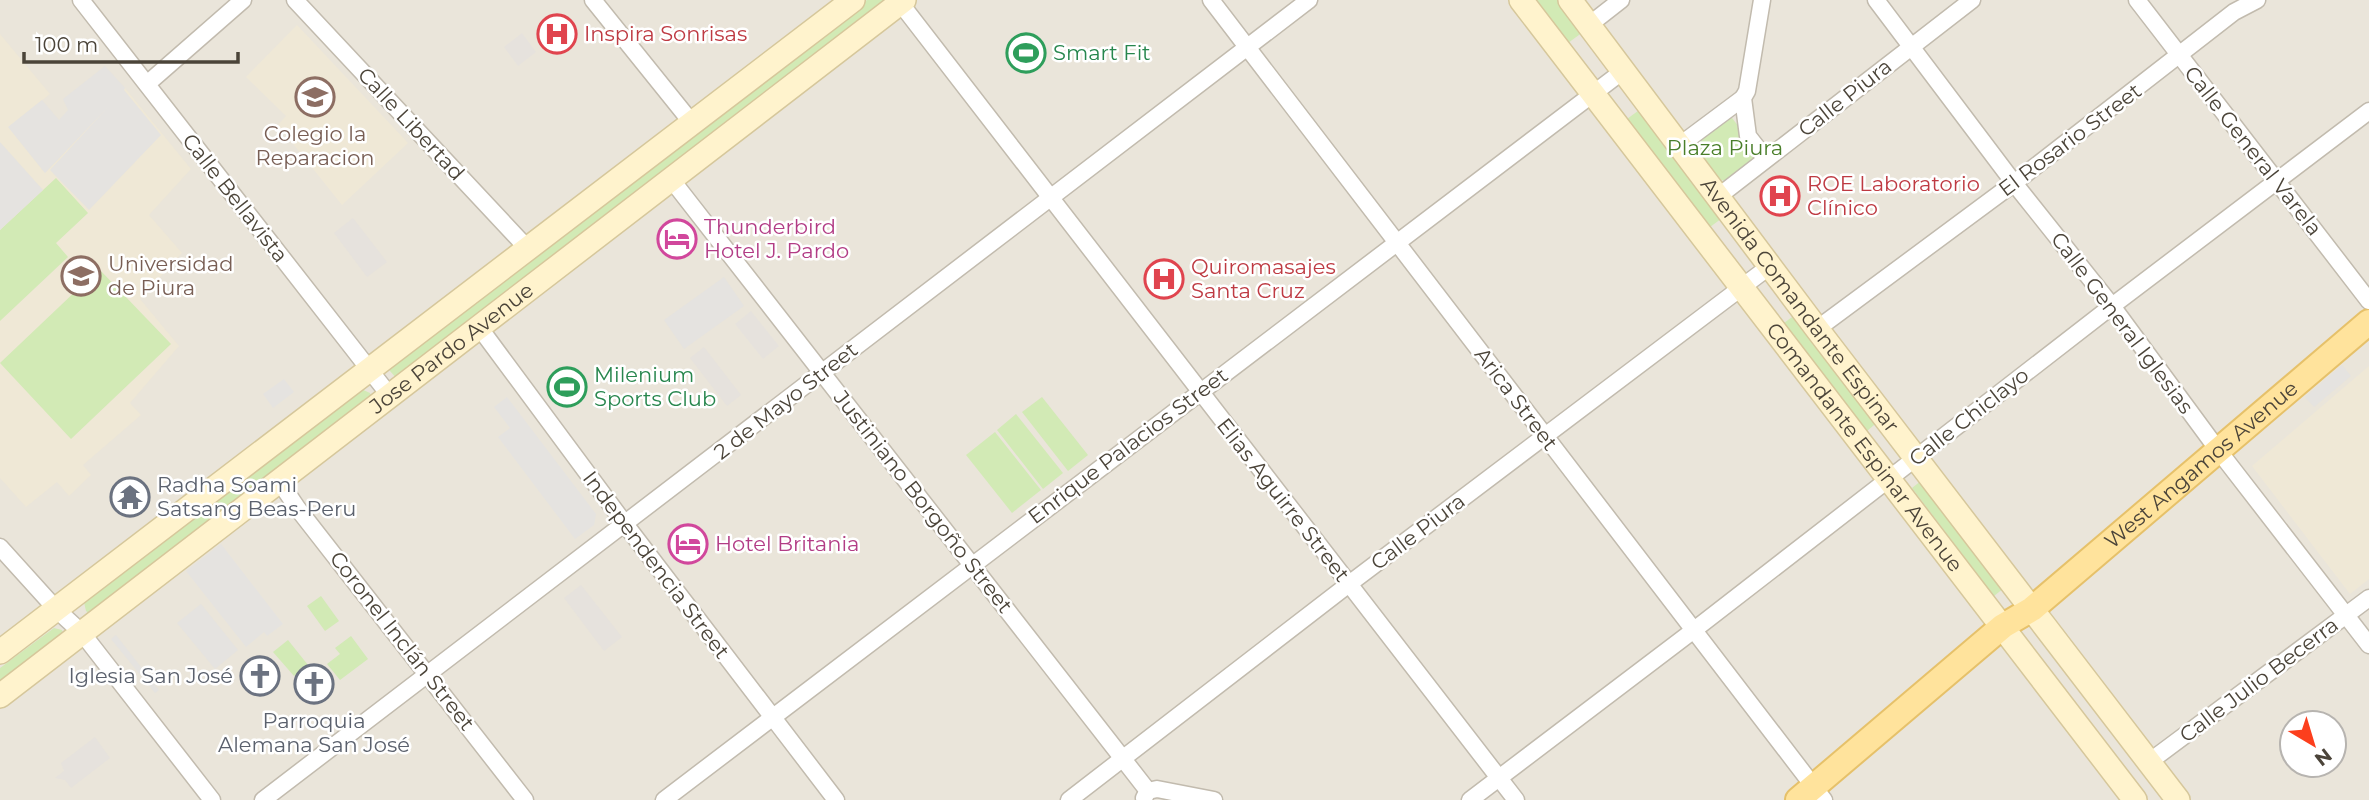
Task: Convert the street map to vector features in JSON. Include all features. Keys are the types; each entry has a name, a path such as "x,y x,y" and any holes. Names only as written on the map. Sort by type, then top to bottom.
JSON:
{"main road":[{"name":"Jose Pardo Avenue","path":"0,652 853,0"},
{"path":"1521,0 1592,93"},
{"name":"Avenida Comandante Espinar","path":"1570,0 2032,609"},
{"name":"Jose Pardo Avenue","path":"0,696 901,1"},
{"name":"Comandante Espinar Avenue","path":"1592,93 2136,800"},
{"name":"West Angamos Avenue","path":"1815,797 2369,322"},
{"path":"2032,609 2178,800"}],"street":[{"name":"Calle Bellavista","path":"81,0 390,396"},
{"path":"147,84 243,0"},
{"name":"Calle Libertad","path":"295,0 528,249"},
{"path":"593,0 692,123"},
{"name":"Arica Street","path":"1211,0 1694,630 1815,797"},
{"name":"2 de Mayo Street","path":"263,800 1309,0"},
{"path":"1589,25 1621,0"},
{"path":"1680,145 1743,98 1747,91 1762,0"},
{"name":"Calle General Iglesias","path":"1876,0 2369,645"},
{"name":"Calle Piura","path":"1718,196 1972,0"},
{"name":"Calle General Varela","path":"2137,0 2369,301"},
{"name":"El Rosario Street","path":"1817,329 2014,183 2234,12 2256,0"},
{"name":"Elias Aguirre Street","path":"901,1 1199,392 1516,800"},
{"name":"Enrique Palacios Street","path":"664,800 1623,71"},
{"path":"1743,98 1748,136 1766,159"},
{"name":"Calle Chiclayo","path":"1470,800 2369,111"},
{"name":"Justiniano Borgoño Street","path":"671,179 1123,758 1146,796"},
{"name":"Calle Piura","path":"1069,800 1349,584 1770,266"},
{"name":"Independencia Street","path":"480,327 625,524 836,800"},
{"name":"Coronel Inclán Street","path":"279,481 525,800"},
{"path":"0,547 56,609 82,633 212,800"},
{"name":"Calle Julio Becerra","path":"2149,762 2369,598"},
{"path":"1146,796 1157,789 1214,800"}],"shaded area":[{"path":"0,0 2369,0 2369,800 0,800"},
{"name":"Colegio la Reparacion","path":"297,25 408,143 342,205 278,125 286,116 246,77"},
{"path":"522,33 536,52 518,66 504,47"},
{"name":"Universidad de Piura","path":"0,34 50,94 9,127 45,173 125,88 191,169 149,215 182,253 140,299 179,346 130,403 141,415 83,465 91,475 69,496 57,482 26,507 0,478"},
{"path":"105,66 161,135 89,210 50,170 108,107 45,173 8,127 42,100 59,120 68,110 63,99"},
{"path":"0,142 43,190 0,230"},
{"path":"353,218 387,262 367,277 334,233"},
{"path":"724,277 744,306 684,349 664,320"},
{"path":"751,311 779,346 763,359 735,324"},
{"path":"704,347 741,395 727,406 690,358"},
{"path":"2342,365 2351,376 2314,407 2305,397"},
{"path":"2369,366 2369,579 2350,594 2252,466"},
{"path":"284,379 294,392 273,408 263,394"},
{"path":"507,397 596,514 594,525 575,539 498,437 510,428 494,407"},
{"path":"221,544 283,624 267,636 264,632 246,647 186,571"},
{"path":"581,585 622,637 604,651 564,598"},
{"path":"201,604 238,650 215,669 177,623"},
{"path":"116,635 159,690 155,693 111,639"},
{"path":"95,737 110,758 71,788 65,780 55,778 64,771 61,763"}],"green space":[{"path":"867,0 889,0 397,379 390,371 389,364"},
{"path":"1535,0 1558,0 1583,32 1568,43"},
{"path":"1642,108 1725,216 1710,227 1627,119"},
{"name":"Plaza Piura","path":"1728,113 1762,156 1730,181 1718,180 1694,147 1694,139"},
{"path":"56,178 88,213 56,243 68,257 0,321 0,230"},
{"path":"99,269 171,344 71,439 0,363"},
{"path":"1799,312 1881,419 1867,431 1784,323"},
{"path":"359,388 370,393 372,399 91,615 86,611 83,598"},
{"path":"1042,397 1088,455 1068,471 1022,412"},
{"path":"1016,414 1063,473 1043,489 997,430"},
{"path":"995,432 1041,490 1012,513 966,455"},
{"path":"1926,477 2009,584 1994,596 1912,488"},
{"path":"321,596 339,621 325,631 307,606"},
{"path":"54,628 62,630 65,641 0,690 0,668"},
{"path":"351,636 368,659 340,680 327,664 340,654 335,648"},
{"path":"288,640 308,665 294,676 273,652"}],"place":[{"name":"Inspira Sonrisas","path":"557,34"},
{"name":"Smart Fit","path":"1026,53"},
{"name":"Colegio la Reparacion","path":"315,97"},
{"name":"ROE Laboratorio Clínico","path":"1780,196"},
{"name":"Thunderbird Hotel J. Pardo","path":"677,239"},
{"name":"Universidad de Piura","path":"81,276"},
{"name":"Quiromasajes Santa Cruz","path":"1164,279"},
{"name":"Milenium Sports Club","path":"567,387"},
{"name":"Radha Soami Satsang Beas-Peru","path":"130,497"},
{"name":"Hotel Britania","path":"688,544"},
{"name":"Iglesia San José","path":"260,676"},
{"name":"Parroquia Alemana San José","path":"314,684"}]}
